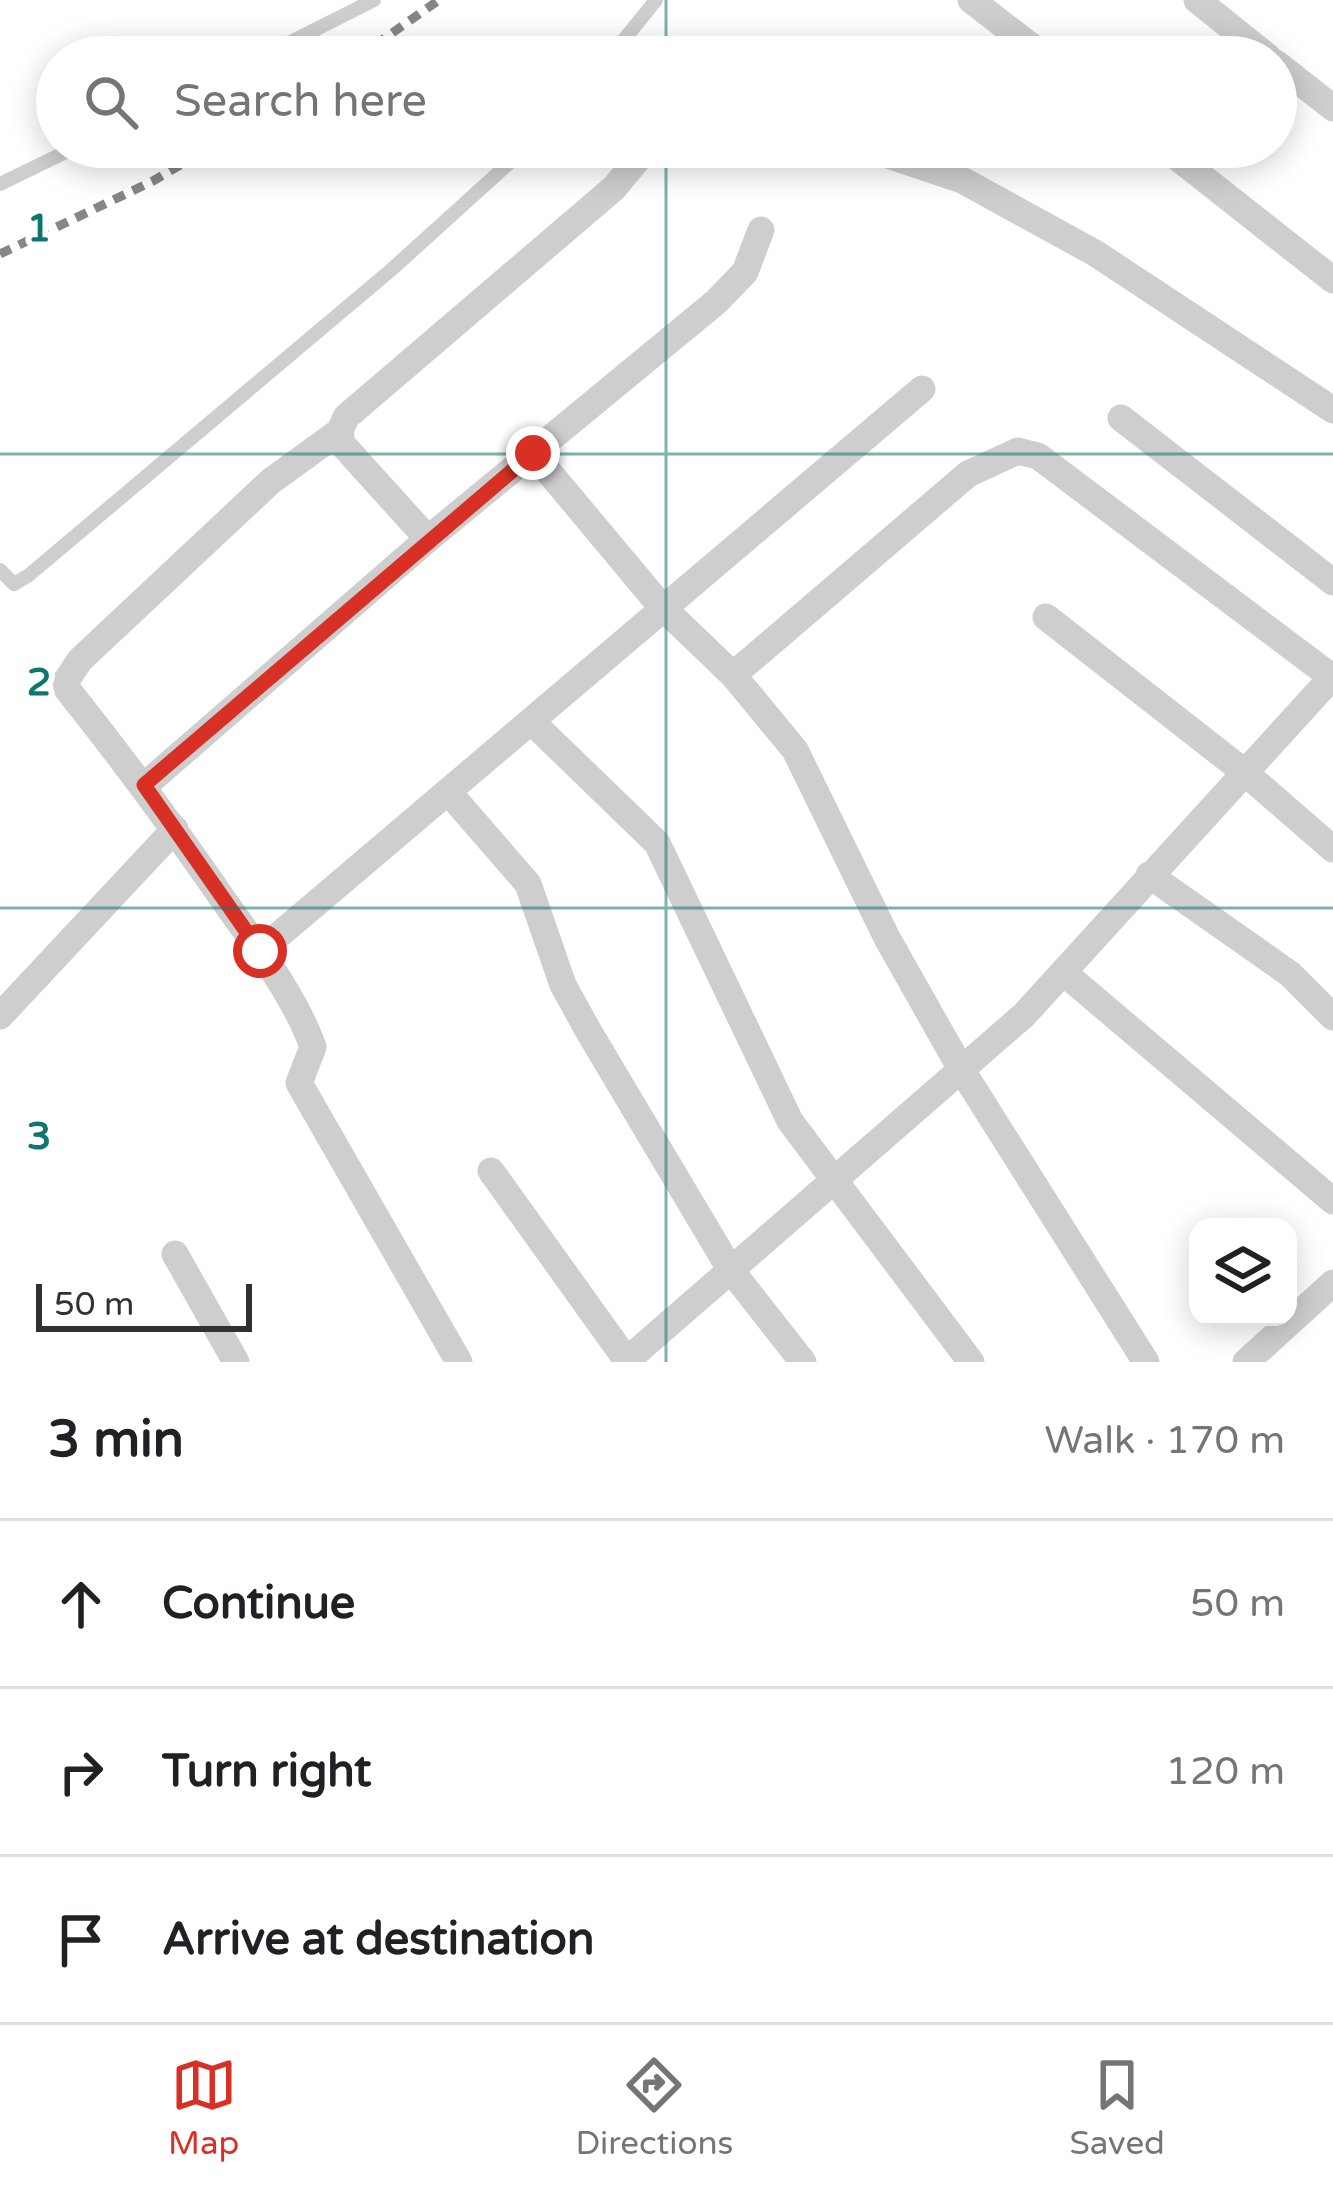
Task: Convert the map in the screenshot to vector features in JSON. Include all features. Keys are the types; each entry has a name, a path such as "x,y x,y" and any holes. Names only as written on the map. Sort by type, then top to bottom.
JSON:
{"street":[{"path":"971,0 1018,36"},
{"path":"1197,0 1242,36"},
{"path":"1297,80 1333,108"},
{"path":"459,1362 299,1084 314,1047 260,951 144,785 67,689 70,671 271,481 340,431 346,417 614,188 631,168"},
{"path":"926,168 962,180 1095,253 1333,410"},
{"path":"1190,168 1333,280"},
{"path":"144,785 428,539 716,302 745,272 761,230"},
{"path":"260,951 450,794 661,605 922,389"},
{"path":"1121,418 1333,582"},
{"path":"340,431 342,444 428,539"},
{"path":"491,1171 626,1362 1024,1015 1333,677 1038,456 1018,451 968,474 733,675"},
{"path":"533,453 661,605 733,675 795,750 886,938 961,1069 1146,1362"},
{"path":"1046,617 1244,771 1333,849"},
{"path":"532,722 657,843 790,1121 970,1362"},
{"path":"450,794 528,884 562,985 730,1269 803,1362"},
{"path":"0,1016 175,829"},
{"path":"1149,875 1290,974 1333,1017"},
{"path":"1063,972 1333,1201"},
{"path":"175,1254 236,1362"},
{"path":"1246,1362 1333,1283"}],"lane":[{"path":"303,36 374,0"},
{"path":"627,36 656,0"},
{"path":"0,184 36,166"},
{"path":"0,570 14,584 29,575 391,270 504,168"}],"railway":[{"path":"388,36 439,0"},
{"path":"0,254 175,168"}],"route":[{"path":"260,951 144,785 533,453"}]}
